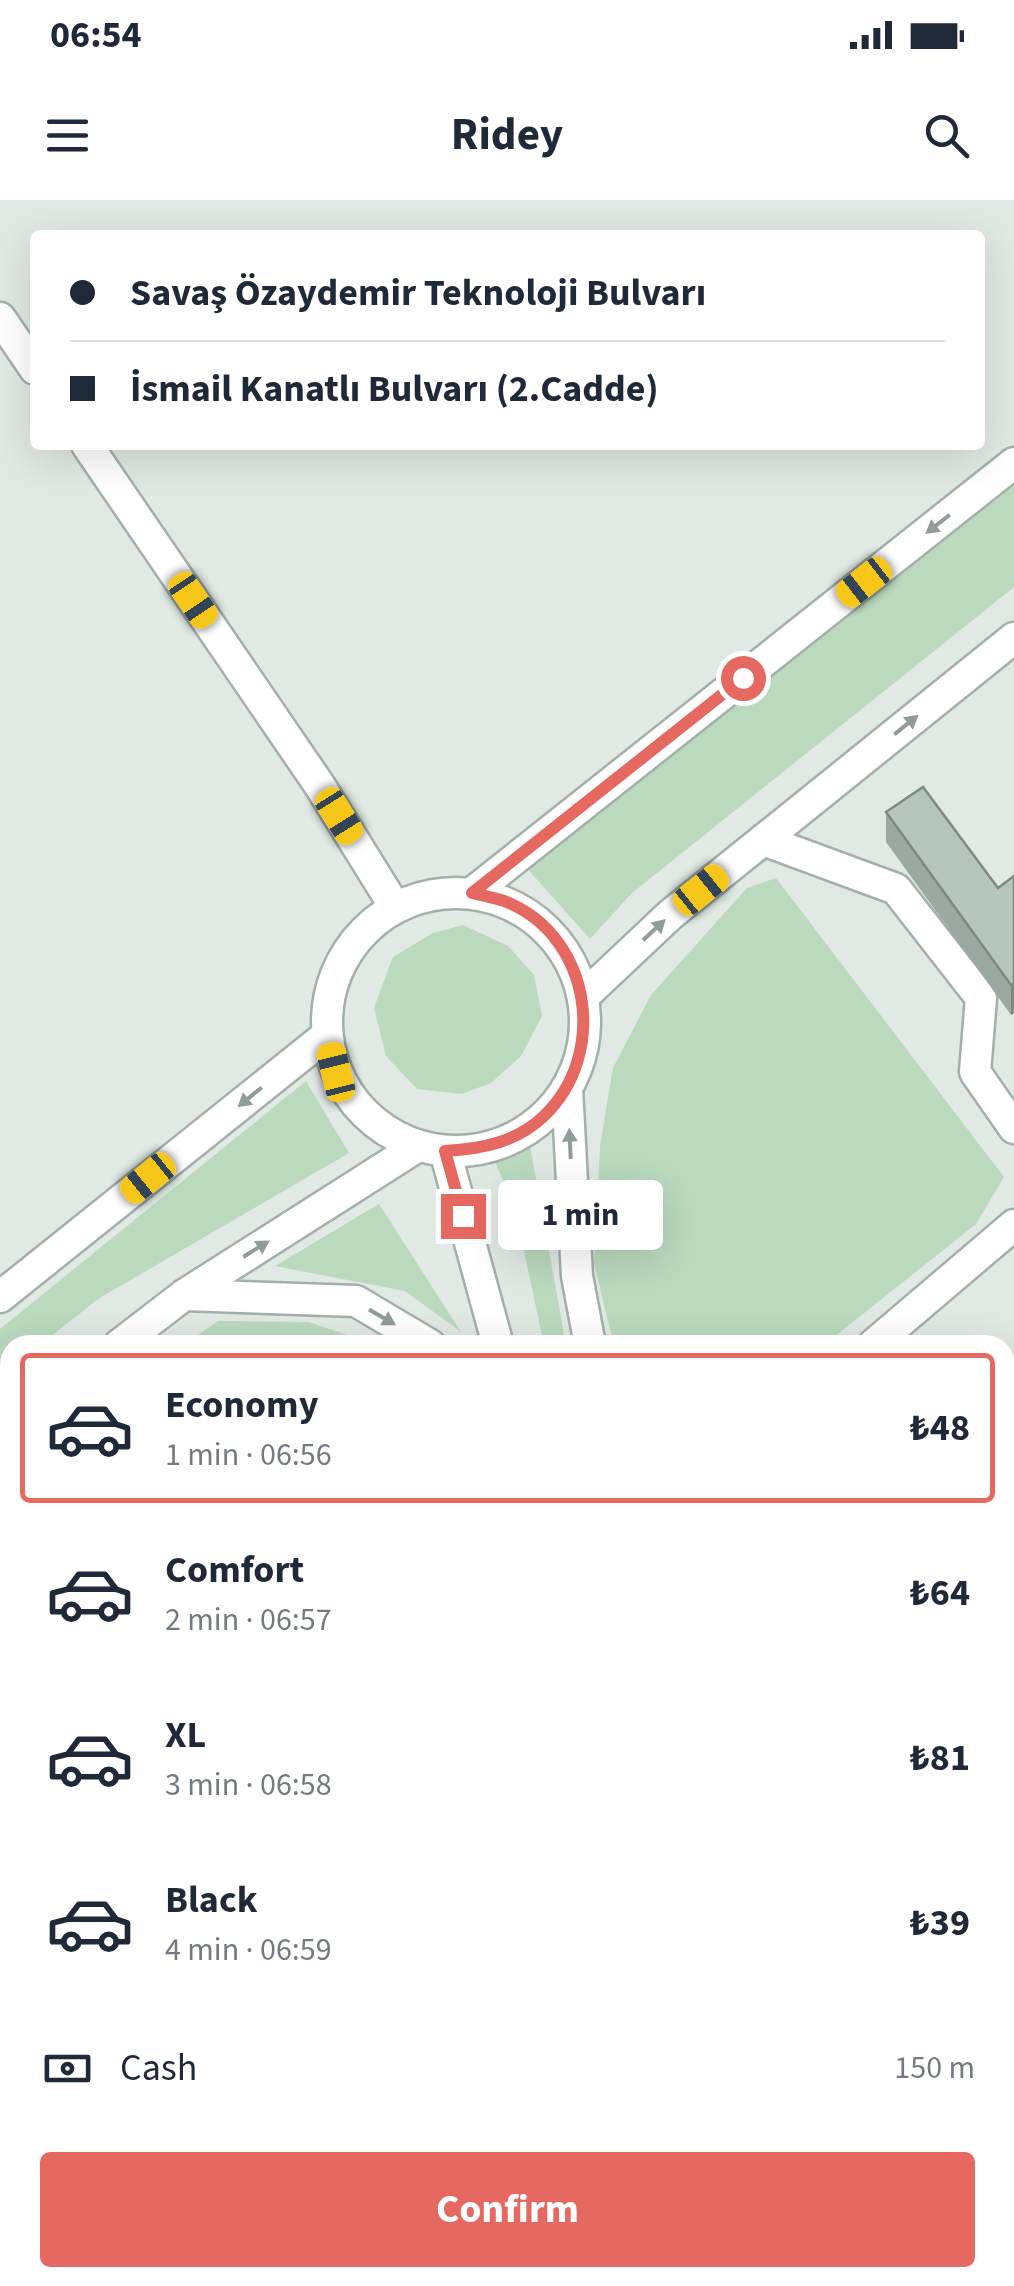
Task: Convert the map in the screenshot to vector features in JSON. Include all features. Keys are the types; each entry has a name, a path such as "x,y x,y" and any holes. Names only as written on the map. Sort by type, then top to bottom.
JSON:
{"street":[{"path":"0,318 30,362"},
{"path":"90,450 320,786 395,907"},
{"path":"472,893 1014,463"},
{"path":"583,996 670,915 1014,638"},
{"path":"763,840 896,889 982,998 975,1072 1014,1128"},
{"path":"472,893 510,904 544,926 570,958 583,996 584,1044 566,1088 544,1116 515,1137 481,1149 432,1148 384,1130 356,1105 336,1072 326,1036 328,998 340,961 364,930 395,907 432,894 472,893"},
{"path":"0,1298 326,1036"},
{"path":"566,1088 577,1276 588,1335"},
{"path":"132,1335 184,1295 432,1148"},
{"path":"432,1148 495,1335"},
{"path":"885,1335 1014,1224"},
{"path":"184,1295 356,1301 413,1335"}],"green space":[{"path":"1014,485 1014,587 632,893 590,939 525,866 579,830"},
{"path":"776,878 1004,1177 976,1224 837,1335 612,1335 594,1264 600,1147 613,1068 651,995 747,888"},
{"path":"463,925 508,946 534,975 542,1016 521,1056 491,1083 462,1094 417,1089 386,1056 374,1008 393,957 433,933"},
{"path":"306,1081 349,1153 98,1299 53,1335 0,1335 0,1329"},
{"path":"527,1129 564,1335 542,1335 514,1204 493,1158"},
{"path":"379,1204 461,1332 405,1291 275,1266"},
{"path":"218,1321 309,1322 347,1335 198,1335"}],"building":[{"path":"923,787 998,888 1014,876 1011,985 886,812"}],"route":[{"path":"463,1216 445,1151 481,1149 515,1137 544,1116 566,1088 584,1044 583,996 570,958 544,926 510,904 472,893 743,678"}]}
